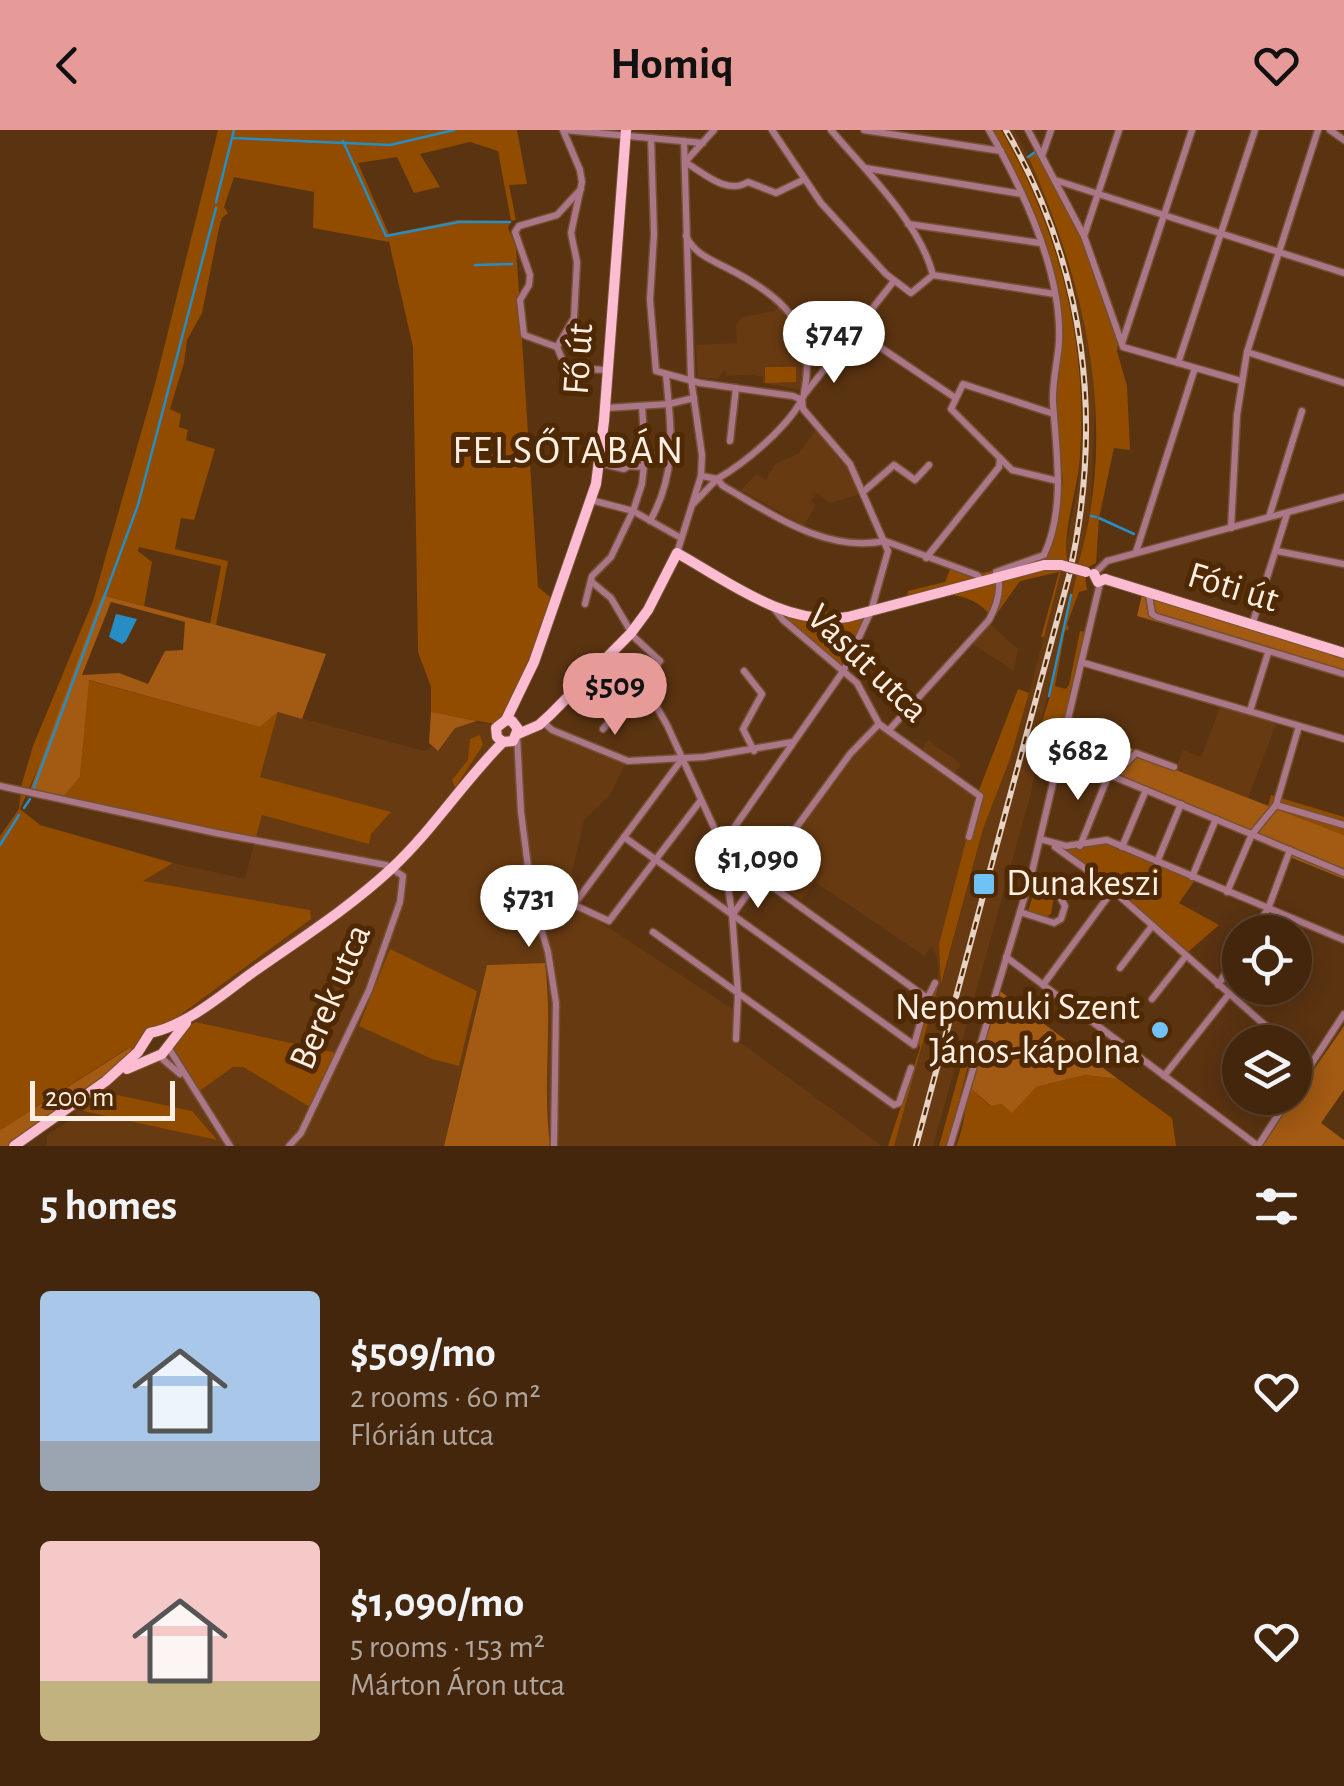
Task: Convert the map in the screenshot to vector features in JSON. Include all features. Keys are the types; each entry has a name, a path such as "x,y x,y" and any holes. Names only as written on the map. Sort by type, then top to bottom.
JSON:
{"main road":[{"name":"Fő út","path":"158,1032 201,1008 393,867 509,732 516,696 534,662 592,500 605,408 626,133"},
{"path":"509,732 542,722 632,633 677,553 771,604 822,619 999,578"},
{"name":"Fóti út","path":"999,578 1044,565 1061,565 1344,653"},
{"name":"Fő út","path":"106,1081 162,1050 201,1008"},
{"path":"14,1146 106,1081 138,1052 145,1039 150,1033 166,1036 162,1050 147,1051 145,1039"}],"street":[{"path":"557,347 574,318 577,262 571,233 582,188 580,170 564,130 703,143"},
{"path":"685,162 714,130"},
{"path":"772,130 803,180 886,274 912,293 933,275 1055,294"},
{"path":"831,130 908,224 929,260 933,275"},
{"path":"864,130 1001,151"},
{"path":"889,730 989,620 995,608 999,578 996,572 1044,555 1049,545 1058,481 1053,378 1059,341 1055,294 1022,194 989,130"},
{"path":"1028,130 1084,236 1121,344"},
{"path":"1042,156 1051,130"},
{"path":"1084,236 1118,130"},
{"path":"1121,344 1192,130"},
{"path":"1178,363 1254,130"},
{"path":"1231,528 1241,381 1247,352 1318,130"},
{"path":"1330,130 1344,140"},
{"path":"651,138 654,234 650,300 656,371 803,398"},
{"path":"677,553 701,476 701,438 691,379 684,141"},
{"path":"685,162 730,188 751,182 776,193 803,180"},
{"path":"863,168 1022,194"},
{"path":"1055,180 1344,273"},
{"path":"582,188 557,215 516,232 530,275 520,300 524,335 557,347 566,368 607,370"},
{"path":"908,224 1040,243"},
{"path":"684,232 693,251 772,295 790,312 808,358 804,409 850,464 888,551 872,610 844,670 722,845"},
{"path":"886,274 886,292"},
{"path":"694,504 717,479 743,462 803,398 894,282"},
{"path":"798,327 835,354"},
{"path":"856,331 954,397"},
{"path":"1121,344 1241,381"},
{"path":"1247,352 1344,383"},
{"path":"1136,553 1195,368"},
{"path":"650,521 662,494 673,435 666,375"},
{"path":"1012,470 951,411 963,384 1054,414"},
{"path":"730,441 736,388"},
{"path":"605,408 668,404 694,398"},
{"path":"585,604 592,576 611,557 633,511 644,467 642,406"},
{"path":"1269,517 1302,410"},
{"path":"645,455 669,456"},
{"path":"926,558 999,467 1000,457"},
{"path":"599,462 624,469 644,467"},
{"path":"864,492 894,465 915,480 929,465"},
{"path":"999,467 1058,481"},
{"path":"701,476 717,479 802,530 837,540 871,544 885,541 977,575 983,581"},
{"path":"950,1146 1030,882 1084,662 1097,576 1117,559 1344,497"},
{"path":"592,500 633,511 681,538"},
{"path":"1252,625 1288,512"},
{"path":"1276,551 1344,564"},
{"path":"593,582 611,598 632,633 660,661 603,729"},
{"path":"877,593 878,599 889,606"},
{"path":"1149,594 1151,610 1157,617 1344,674"},
{"name":"Vasút utca","path":"771,604 783,620 844,670 862,691 879,724 980,796 969,837"},
{"path":"1250,712 1268,652"},
{"path":"1084,662 1344,739"},
{"path":"744,671 762,694 743,729 754,750"},
{"path":"643,683 722,845 738,994 736,1040"},
{"path":"542,722 617,759 682,758 794,741"},
{"path":"732,914 850,754 879,724"},
{"path":"1227,892 1252,834 1276,805 1300,726"},
{"path":"509,732 517,753 520,812 535,908 556,1003 554,1146"},
{"path":"1080,846 1111,775 1136,753 1174,768"},
{"path":"1062,755 1344,873"},
{"path":"541,930 561,922 682,758"},
{"path":"0,786 393,867"},
{"path":"1122,847 1146,790"},
{"path":"572,904 610,921 701,800"},
{"path":"1157,862 1181,804"},
{"path":"1276,805 1344,825"},
{"path":"1192,877 1216,819"},
{"path":"624,837 914,1045 934,983"},
{"path":"1040,839 1113,890 1222,988"},
{"path":"1050,843 1080,846 1107,840 1344,940"},
{"path":"1264,915 1290,850"},
{"path":"724,855 927,998"},
{"name":"Berek utca","path":"289,1146 301,1133 369,990 402,892 403,876 393,867"},
{"path":"1020,912 1054,922 1062,918 1060,897 1030,882"},
{"path":"1043,985 1113,890"},
{"path":"535,908 550,924"},
{"path":"1120,968 1152,926"},
{"path":"654,932 894,1105 899,1103 911,1068"},
{"path":"1006,956 1258,1146 1278,1115"},
{"path":"1152,1000 1186,956"},
{"path":"1218,985 1222,979"},
{"path":"1164,1076 1222,1003"},
{"path":"1242,1005 1265,1025"},
{"path":"1312,1062 1344,1014"},
{"path":"162,1050 230,1146"}],"shaded area":[{"path":"218,130 517,130 527,184 509,185 516,220 508,228 516,247 538,587 554,600 504,717 494,724 431,712 431,687 418,652 413,347 389,242 313,228 314,192 234,177 202,313 187,340 170,409 181,414 179,427 188,430 186,440 215,449 194,520 181,518 175,549 228,561 216,625 210,624 221,566 139,547 138,551 152,562 144,606 102,595 53,734 20,809 40,825 173,863 143,881 310,910 311,919 165,1026 146,1031 135,1051 128,1048 0,1130 0,836 19,809 33,746 93,601 155,384","holes":["470,142 498,151 511,221 458,220 389,234 358,163 397,157 414,193 440,187 420,154"]},
{"path":"993,130 1001,130 1021,168 1054,247 1074,328 1079,370 1080,456 1066,540 1068,563 1018,575 1066,570 1061,571 1044,637 1059,572 1020,581 993,619 975,602 954,595 907,597 908,591 945,582 951,567 984,573 1045,556 1051,546 1063,481 1055,390 1062,340 1044,242 1011,161"},
{"path":"1001,130 1014,130 1028,156 1057,220 1079,292 1092,360 1095,403 1091,504 1078,578 1036,741 1031,793 933,1146 888,1146 920,1048 918,1040 930,997 938,982 938,961 932,946 924,956 815,882 801,900 768,876 837,776 880,728 977,797 939,944 943,979 983,829 1010,759 1029,693 1061,570 1081,453 1080,360 1069,294 1048,223"},
{"path":"1036,151 1076,222 1118,342 1127,386 1130,450 1114,448 1099,518 1096,563 1086,568 1078,565 1096,461 1090,357 1066,255 1028,156"},
{"path":"778,306 790,317 803,361 802,390 763,383 763,377 726,376 725,370 718,379 698,377 696,345 737,343 736,325 742,317 775,311"},
{"path":"765,367 796,367 796,382 765,383"},
{"path":"816,430 851,473 861,494 830,503 817,493 811,501 816,505 804,526 741,490 756,474 766,480 774,465 799,453"},
{"path":"1077,573 1085,575 1087,590 1079,592 1067,624 1055,686 1066,689 1069,685 1080,631 1086,632 1060,749 1036,741"},
{"path":"102,595 326,654 302,719 278,712 260,727 89,680 80,777 62,798 30,790","holes":["111,602 185,622 183,650 165,651 148,684 119,673 82,675"]},
{"path":"1142,595 1344,656 1344,676 1137,616"},
{"path":"866,614 843,666 781,615"},
{"path":"990,624 1018,649 1014,671 972,644"},
{"path":"88,680 260,727 278,712 260,777 391,812 371,834 369,844 262,815 256,837 62,798 80,777"},
{"path":"1018,689 1029,693 1010,759 983,829 941,984 939,944 979,790"},
{"path":"1220,707 1276,724 1248,798 1175,770 1183,750 1201,757"},
{"path":"278,712 424,751 432,747 438,751 454,728 466,722 515,721 625,764 610,795 584,820 572,873 581,887 576,906 734,1010 733,1037 882,1146 550,1146 544,1103 548,985 544,963 487,965 444,1146 47,1146 47,1135 77,1115 68,1105 135,1051 148,1059 162,1061 173,1052 243,1067 310,1106 337,1054 177,1037 165,1026 213,989 141,880 173,863 245,879 261,815 370,834 390,813 260,777"},
{"path":"431,712 477,721 455,728 438,751 429,743"},
{"path":"1076,729 1344,835 1344,879 1290,857 1293,847 1068,755"},
{"path":"480,735 483,745 455,788 452,780 468,760 470,739"},
{"path":"928,740 961,764 955,773 922,749"},
{"path":"1271,795 1344,817 1344,835 1268,806"},
{"path":"1107,843 1195,880 1179,903 1219,925 1187,953 1110,882 1066,850"},
{"path":"1035,889 1054,897 1051,914 1046,917 1028,911"},
{"path":"390,949 477,991 459,1066 432,1059 359,1026"},
{"path":"545,963 550,1146 444,1146 487,965"},
{"path":"938,982 894,1146 888,1146 920,1048 924,1014"},
{"path":"1000,991 1118,1079 1085,1075 1036,1087 1012,1113 1002,1104 991,1106 970,1088"},
{"path":"195,1022 337,1053 310,1107 243,1067 233,1067 198,1092 172,1049 177,1037"},
{"path":"1344,1026 1344,1090 1321,1123 1344,1140 1344,1146 1261,1146 1282,1115 1312,1115 1312,1072"},
{"path":"129,1048 135,1051 124,1063 10,1146 0,1146 0,1130"},
{"path":"972,1051 947,1146 939,1146 963,1059"},
{"path":"1085,1075 1118,1079 1172,1118 1176,1146 956,1146 970,1088 990,1106 1036,1087"},
{"path":"108,1093 192,1111 217,1140 83,1111"}],"water":[{"path":"116,614 137,619 122,644 109,637"}],"waterway":[{"path":"216,202 234,130"},
{"path":"232,138 390,145 454,130"},
{"path":"343,141 386,236 459,222 510,222"},
{"path":"1028,157 1035,152 1038,156"},
{"path":"33,790 138,505 216,208"},
{"path":"475,265 512,264"},
{"path":"1113,327 1117,340"},
{"path":"1091,516 1096,517"},
{"path":"1099,518 1134,534"},
{"path":"1049,696 1071,595"},
{"path":"24,808 30,799"},
{"path":"0,845 19,815"}],"railway":[{"path":"916,1146 1069,576 1080,518 1086,403 1081,347 1055,236 1006,130"}],"place":[{"name":"Dunakeszi","path":"984,884"},
{"name":"Nepomuki Szent János-kápolna","path":"1160,1030"}],"district":[{"name":"FELSŐTABÁN","path":"569,451"}]}
